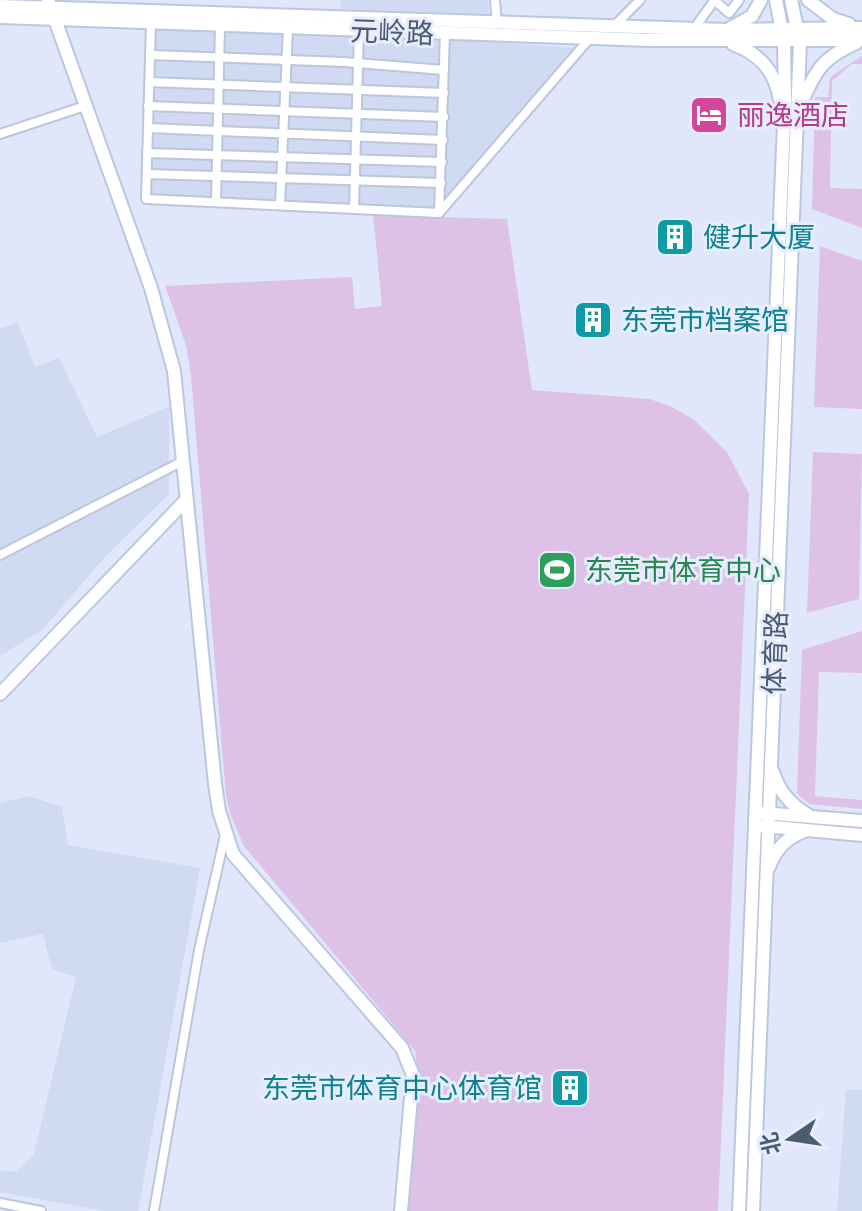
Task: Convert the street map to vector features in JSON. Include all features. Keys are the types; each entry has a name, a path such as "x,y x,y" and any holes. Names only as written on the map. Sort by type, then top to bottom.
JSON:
{"street":[{"path":"495,0 497,24"},
{"path":"613,27 640,0"},
{"path":"698,23 714,0 729,13 738,2 745,13"},
{"path":"761,0 752,16 727,36 769,68 778,87 782,113"},
{"name":"体育路","path":"739,1211 782,113 791,36 776,0"},
{"name":"体育路","path":"753,1211 797,114 791,0"},
{"path":"797,114 818,67 861,34 833,19 808,0"},
{"name":"元岭路","path":"0,6 613,27 727,36"},
{"path":"51,9 166,337 174,371 213,770 225,835 233,854 402,1048 410,1063 413,1075 401,1211"},
{"name":"元岭路","path":"0,17 51,9 151,22 220,26 590,38 861,34"},
{"path":"151,22 146,199 439,213"},
{"path":"216,202 220,26"},
{"path":"280,205 288,29"},
{"path":"354,209 359,31"},
{"path":"439,213 445,33"},
{"path":"439,213 590,38"},
{"path":"150,55 359,63 444,70"},
{"path":"149,82 444,93"},
{"path":"0,134 85,106"},
{"path":"148,106 444,117"},
{"path":"148,128 443,140"},
{"path":"147,153 442,162"},
{"path":"147,174 441,183"},
{"path":"0,555 183,461"},
{"path":"0,694 186,500"},
{"path":"771,758 776,782 782,793 811,817"},
{"path":"754,820 811,817 862,821"},
{"path":"769,820 810,831 862,835"},
{"path":"766,878 771,861 781,846 794,835 810,831"},
{"path":"154,1211 199,950 225,835"},
{"path":"0,1203 41,1211"}],"shaded area":[{"path":"341,0 488,0 489,14 340,9"},
{"path":"151,22 579,48 439,213 146,199"},
{"path":"862,56 862,64 852,64 832,81 830,188 862,189 862,228 812,209 815,97 828,97 833,75"},
{"name":"东莞市体育中心","path":"373,215 507,219 532,390 650,399 672,407 693,419 727,452 749,494 718,1211 404,1211 419,1080 415,1051 244,846 232,819 226,797 191,376 186,345 165,286 352,277 355,309 382,306"},
{"path":"820,246 862,261 862,409 814,407"},
{"path":"18,323 35,367 59,358 97,437 169,407 169,494 105,557 43,629 0,656 0,328"},
{"path":"813,452 862,454 859,599 807,613"},
{"path":"862,631 862,673 819,672 815,796 862,800 862,809 809,804 797,793 802,650"},
{"path":"29,796 62,807 68,845 200,868 138,1211 104,1211 0,1192 0,1170 17,1172 34,1154 76,977 52,969 43,934 0,943 0,803"},
{"path":"846,1090 862,1090 862,1211 837,1211"}],"place":[{"name":"丽逸酒店","path":"709,115"},
{"name":"健升大厦","path":"675,237"},
{"name":"东莞市档案馆","path":"593,320"},
{"name":"东莞市体育中心","path":"557,570"},
{"name":"东莞市体育中心体育馆","path":"570,1088"}]}
